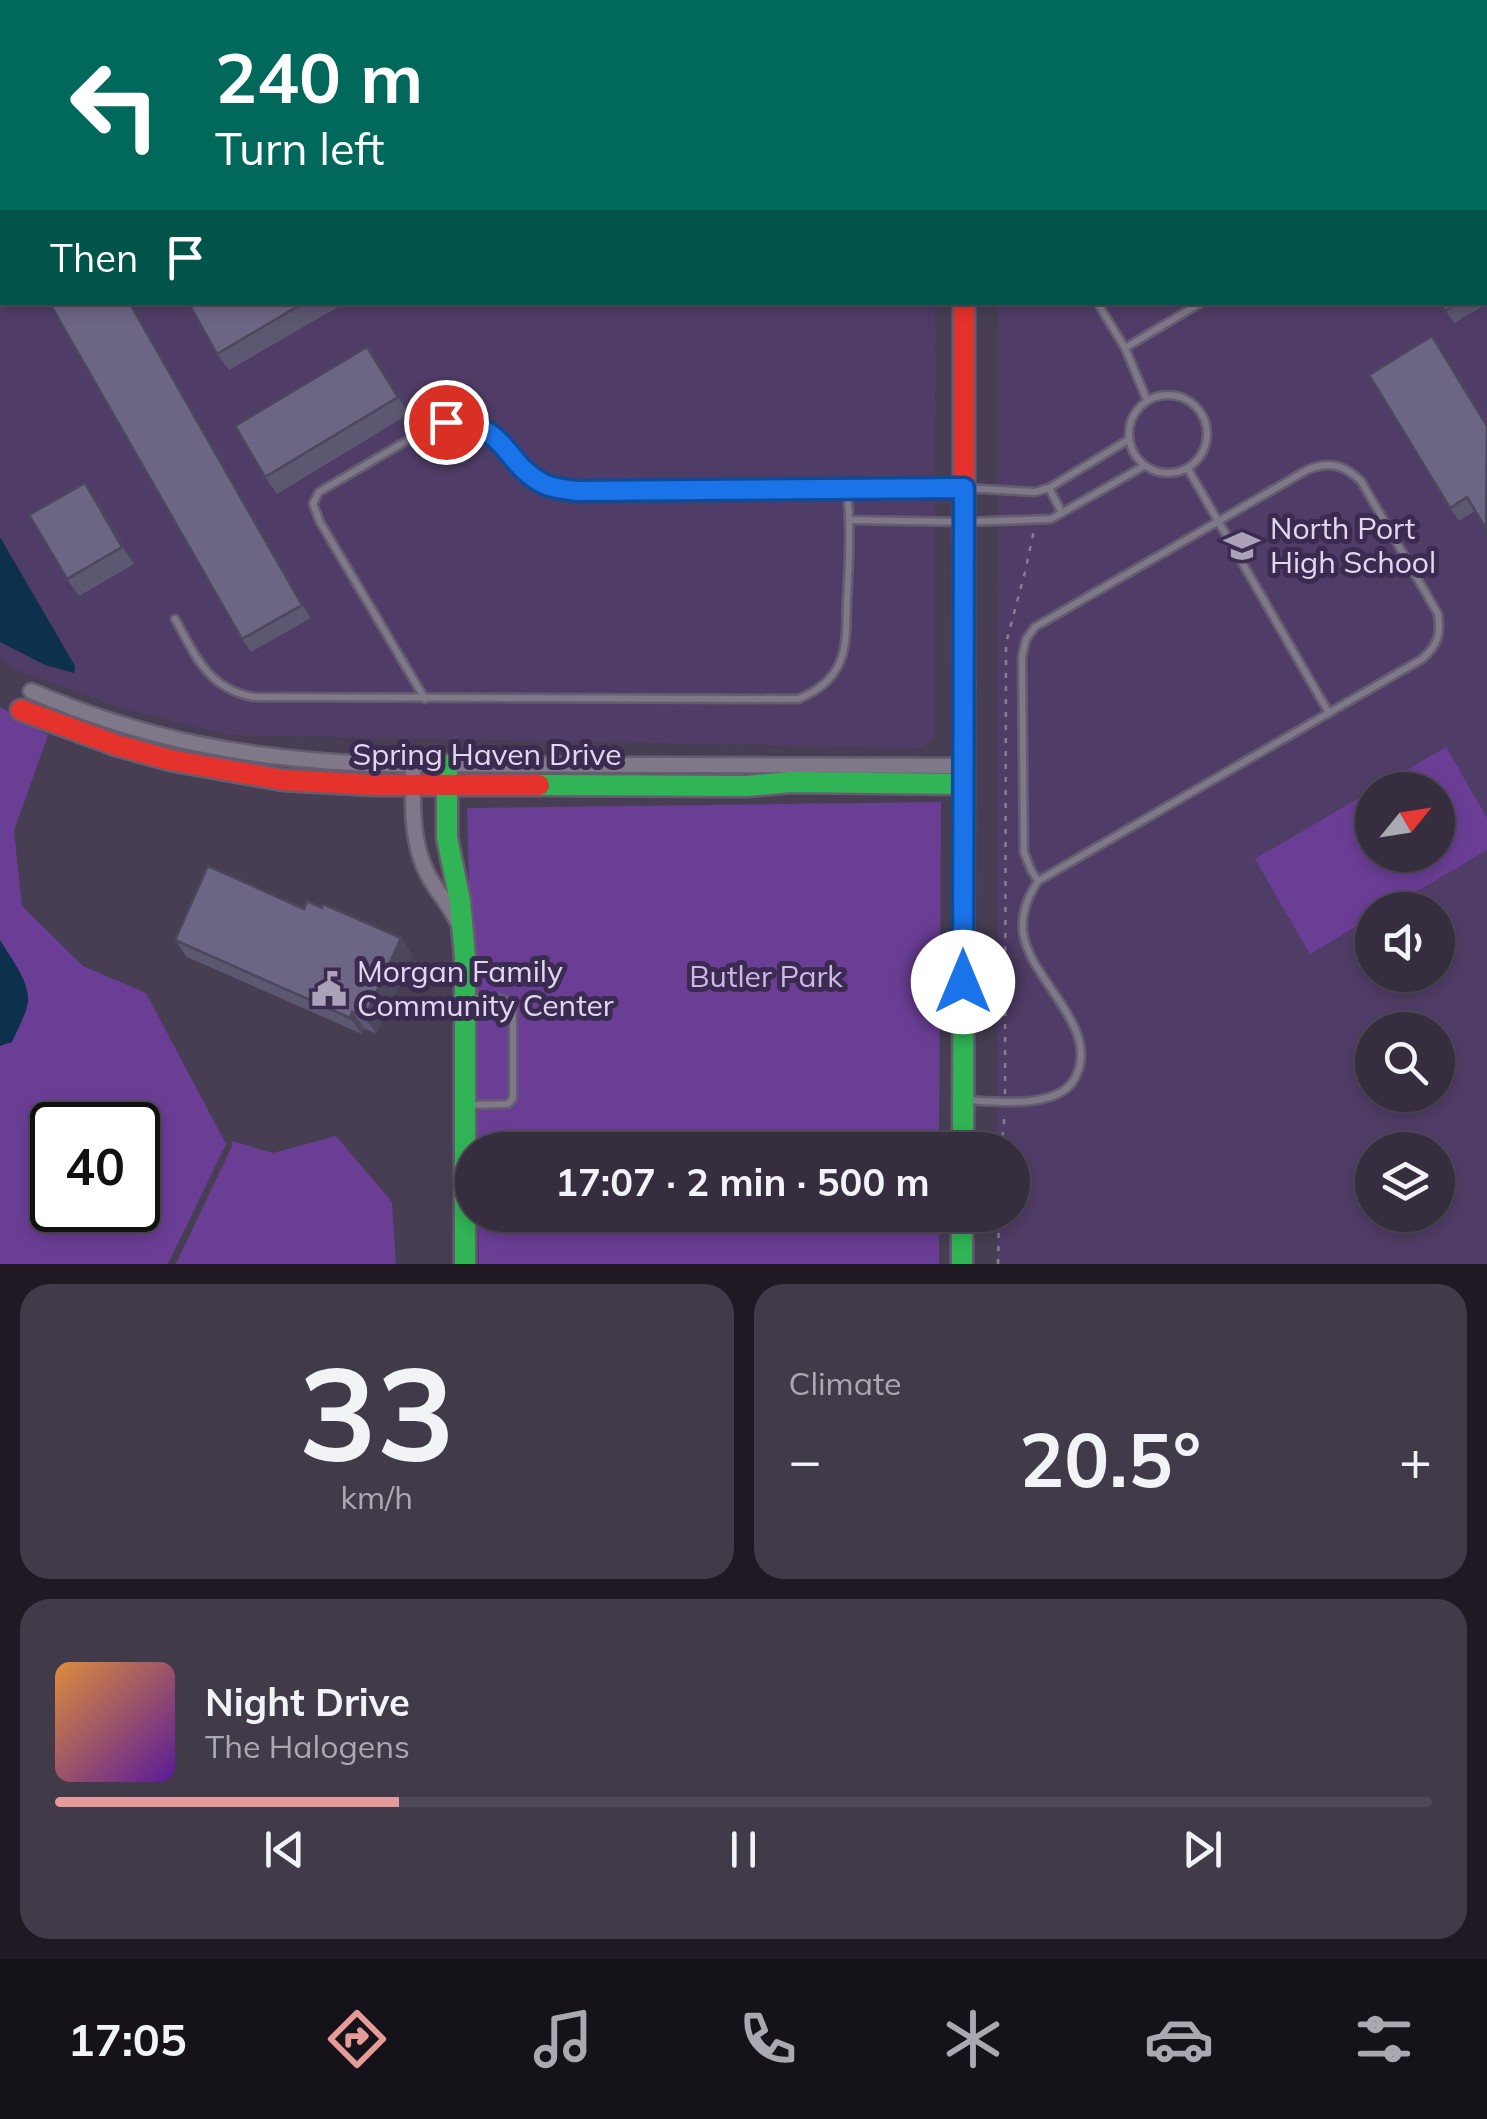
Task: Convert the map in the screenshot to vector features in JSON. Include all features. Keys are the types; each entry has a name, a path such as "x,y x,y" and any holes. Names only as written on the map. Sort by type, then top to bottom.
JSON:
{"street":[{"path":"962,1132 964,305"},
{"name":"Spring Haven Drive","path":"26,700 170,760 229,772 332,784 447,775 746,786 963,775"},
{"path":"413,775 418,848 428,874 449,904 463,934"},
{"path":"447,775 447,838 463,934 465,1264"},
{"path":"962,1232 962,1264"}],"lane":[{"path":"1099,305 1125,348 1148,400"},
{"path":"1125,348 1197,305"},
{"path":"1162,394 1178,396 1192,402 1202,414 1206,444 1200,458 1188,469 1174,474 1158,473 1134,455 1128,440 1129,424 1136,410 1148,400 1162,394"},
{"path":"425,699 313,504 318,492 418,433 446,422 474,426 497,438 541,482 576,491 964,488 1035,492 1049,488 1128,440"},
{"path":"963,1100 1055,1098 1070,1088 1081,1068 1082,1049 1074,1026 1036,964 1024,936 1028,897 1038,881 1422,659 1433,649 1440,634 1438,614 1361,480 1350,470 1322,464 1307,470 1034,627 1026,638 1022,656 1024,852 1038,881"},
{"path":"851,520 1050,519 1144,466"},
{"path":"1188,469 1329,713"},
{"path":"175,619 209,676 236,694 253,698 786,700 819,689 835,672 844,650 851,520 847,488"},
{"path":"1049,488 1062,513"},
{"path":"464,998 507,1000 513,1011 513,1098 508,1104 464,1105"}],"path":[{"path":"1004,1132 1006,642 1034,536 1034,521"},
{"path":"998,1264 999,1232"}],"shaded area":[{"path":"0,305 935,305 934,738 921,748 228,735 124,709 20,671 0,659"},
{"name":"North Port High School","path":"998,305 1487,305 1487,1264 997,1264 997,1232 1030,1232 1030,1132 997,1132"}],"green space":[{"path":"0,707 48,735 14,831 22,906 83,966 146,993 226,1144 168,1264 0,1264"},
{"path":"1446,747 1487,818 1487,850 1455,869 1455,772 1404,772"},
{"path":"1355,800 1355,872 1450,872 1416,892 1355,892 1355,927 1310,954 1255,859"},
{"name":"Butler Park","path":"941,802 939,1132 476,1132 467,808"},
{"path":"336,1136 392,1202 396,1264 176,1264 232,1141 273,1153"},
{"path":"478,1232 939,1232 939,1264 479,1264"}],"water":[{"path":"0,537 75,666 74,673 45,665 0,642"},
{"path":"0,940 23,978 28,1002 12,1042 0,1046"}],"building":[{"path":"51,305 131,305 302,605 242,639"},
{"path":"190,305 300,305 217,354"},
{"path":"1432,336 1487,426 1486,529 1467,497 1450,508 1369,375"},
{"path":"367,347 398,397 265,477 235,426"},
{"path":"85,483 122,547 67,579 29,515"},
{"name":"Morgan Family Community Center","path":"208,866 304,909 307,901 322,908 323,904 401,938 365,1017 352,1012 350,1018 175,940"}],"traffic: fast":[{"path":"963,1132 964,686"},
{"path":"447,765 447,838 460,901 465,957 465,1264"},
{"path":"539,785 963,784"},
{"path":"962,1232 962,1264"}],"traffic: jam":[{"path":"964,305 964,686"},
{"path":"21,710 170,760 283,780 374,785 539,785"}],"place":[{"name":"North Port High School","path":"1242,546"},
{"name":"Morgan Family Community Center","path":"329,989"}],"route":[{"path":"446,422 488,432 541,482 576,491 964,488 963,982"}]}
